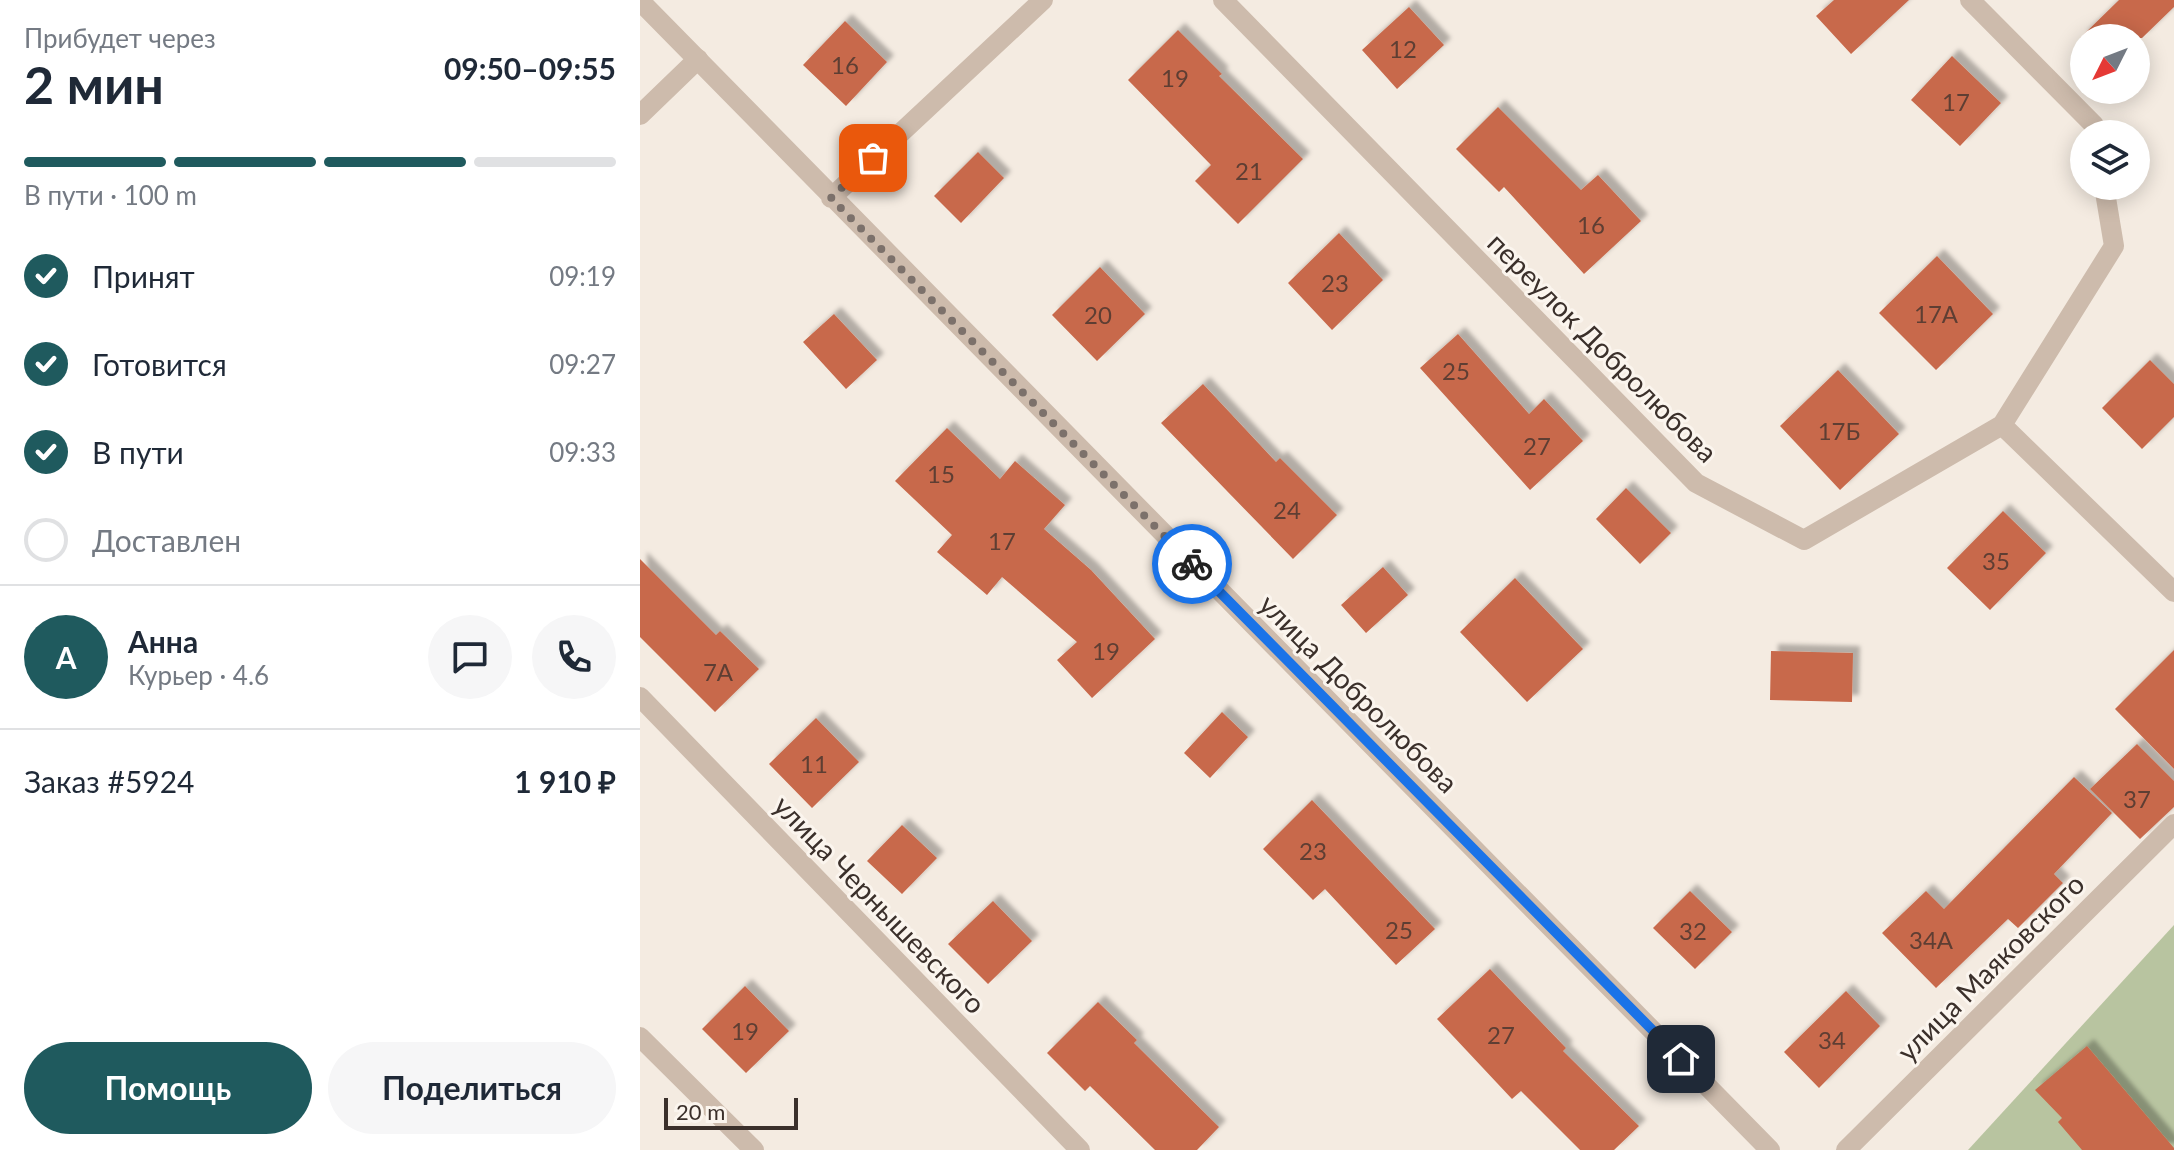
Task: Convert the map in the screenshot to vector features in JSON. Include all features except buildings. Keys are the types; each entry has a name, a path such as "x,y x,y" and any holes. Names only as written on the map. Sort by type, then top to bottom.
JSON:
{"street":[{"path":"831,198 1043,0"},
{"name":"переулок Добролюбова","path":"1223,0 1696,483 1804,540 2002,425"},
{"path":"1970,0 2089,120"},
{"name":"улица Добролюбова","path":"640,1 1770,1150"},
{"path":"640,115 698,59"},
{"path":"2106,200 2114,246 2002,425 2174,592"},
{"name":"улица Чернышевского","path":"640,697 1080,1150"},
{"name":"улица Маяковского","path":"1846,1150 2174,824"},
{"path":"640,1037 754,1150"}],"green space":[{"path":"2174,925 2174,1150 1968,1150"}],"way so far":[{"path":"873,158 831,198 1192,564"}],"route":[{"path":"1192,564 1681,1059"}]}
